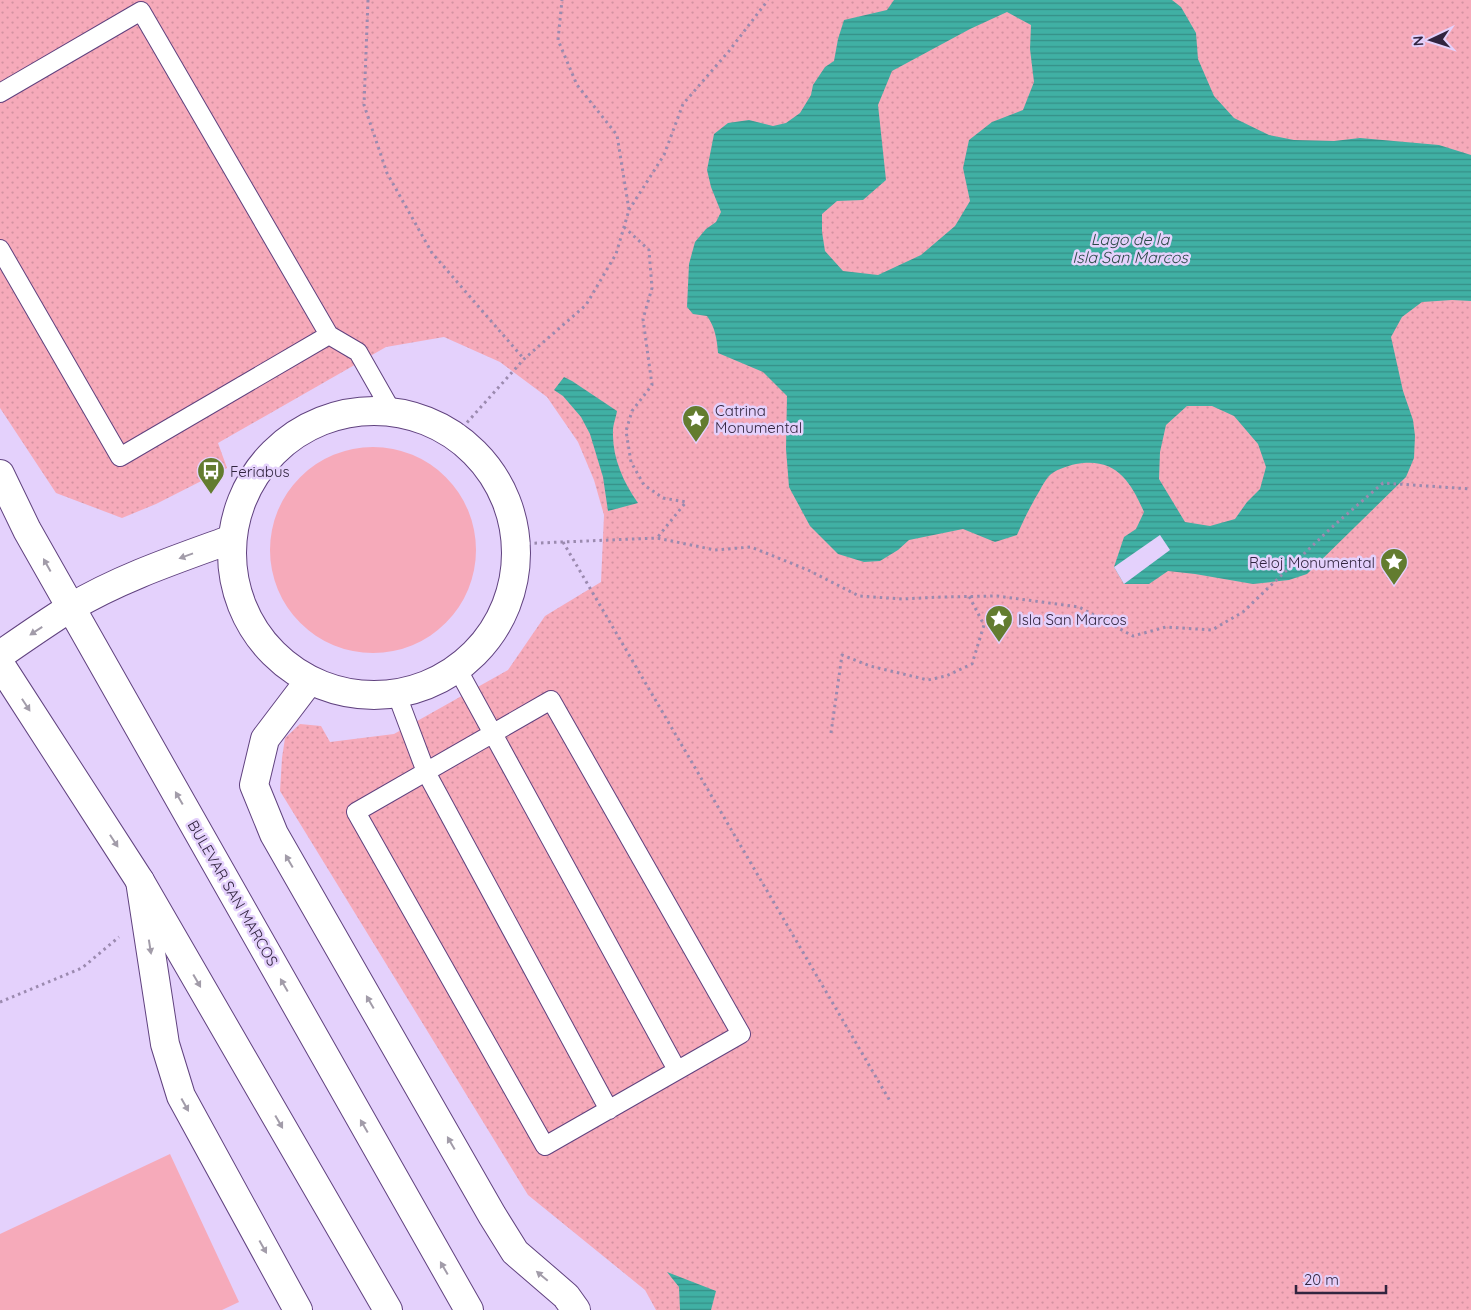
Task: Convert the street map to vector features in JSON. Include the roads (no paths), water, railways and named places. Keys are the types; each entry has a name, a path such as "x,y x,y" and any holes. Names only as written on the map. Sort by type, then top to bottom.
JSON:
{"street":[{"path":"391,410 435,423 472,448 500,485 515,527 516,573 502,617 476,654 440,681 397,695 352,695 308,680 274,656 249,622 234,582 232,539 243,495 268,457 303,428 346,412 391,410"},
{"name":"BULEVAR SAN MARCOS","path":"0,474 27,530 468,1310"},
{"path":"0,654 71,608 111,587 147,571 232,539"},
{"path":"0,664 140,881 388,1310"},
{"path":"308,680 265,739 254,785 274,834 514,1252 566,1296 576,1310"},
{"path":"140,881 166,1044 181,1096 298,1310"}],"lane":[{"path":"0,93 141,10 329,335 358,352 391,410"},
{"path":"0,249 120,457 329,335"},
{"path":"457,668 677,1070"},
{"path":"397,695 426,772 609,1110"},
{"path":"551,700 740,1034 546,1146 356,812 493,734 551,700"}],"water":[{"name":"Lago de la Isla San Marcos","path":"894,0 1172,0 1181,7 1196,33 1198,59 1214,96 1234,118 1269,135 1294,140 1334,141 1360,138 1439,145 1471,155 1471,301 1422,302 1402,317 1391,337 1403,391 1413,420 1415,436 1414,458 1406,477 1307,574 1289,580 1253,584 1168,571 1149,584 1124,584 1114,567 1124,537 1136,529 1144,512 1127,481 1119,473 1101,464 1076,464 1057,470 1048,477 1017,535 995,542 963,529 909,540 898,550 880,561 864,562 838,554 810,526 789,487 786,449 787,396 763,372 718,353 715,333 707,316 693,314 687,307 689,264 695,242 706,229 716,222 721,212 711,187 707,170 714,134 728,123 749,120 773,126 786,123 800,113 811,95 813,85 825,67 834,61 844,20 887,10","holes":["1007,12 1031,25 1030,49 1034,82 1023,110 992,122 969,140 963,168 970,201 955,226 921,255 878,275 843,271 825,251 822,214 837,201 863,200 886,180 878,105 892,71 970,29","1187,406 1212,406 1234,416 1258,444 1266,467 1260,489 1247,502 1235,519 1210,526 1185,522 1159,479 1160,452 1166,425"]},
{"path":"564,377 617,411 613,426 614,450 623,478 638,503 608,511 603,477 590,434 581,417 563,396 554,390"},
{"path":"667,1272 716,1291 711,1310 680,1310 679,1287"}],"place":[{"name":"Catrina Monumental","path":"696,443"},
{"name":"Feriabus","path":"211,495"},
{"name":"Reloj Monumental","path":"1394,586"},
{"name":"Isla San Marcos","path":"999,643"}]}
